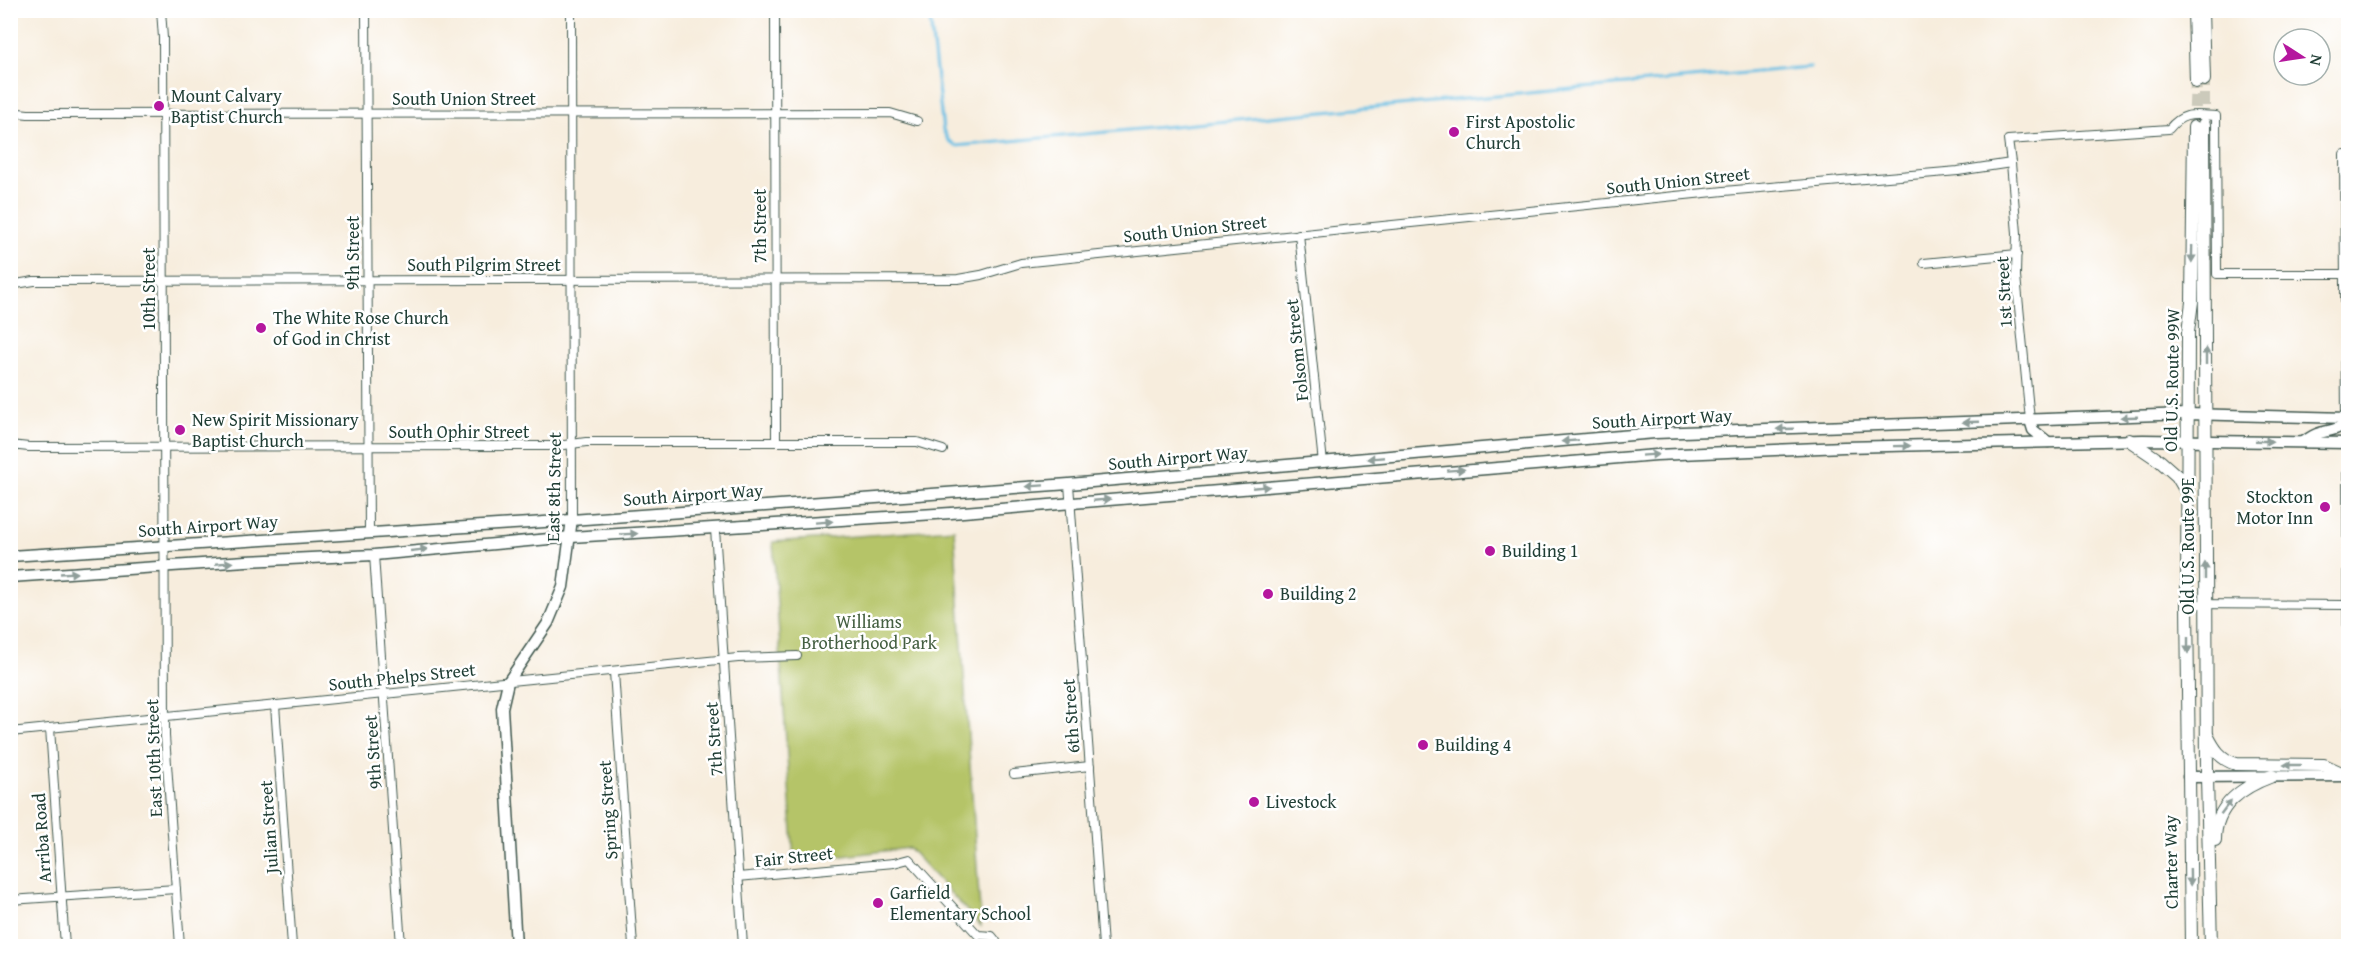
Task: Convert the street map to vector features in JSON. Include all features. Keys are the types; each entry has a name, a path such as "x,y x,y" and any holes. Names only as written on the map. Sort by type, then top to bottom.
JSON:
{"main road":[{"path":"2194,10 2200,81 2202,10"},
{"name":"Old U.S. Route 99W","path":"2188,777 2187,414 2199,126 2204,146"},
{"name":"Old U.S. Route 99E","path":"2204,146 2206,777 2211,946"},
{"name":"South Airport Way","path":"10,556 1069,484 1655,434 2187,414 2348,418"},
{"path":"2303,442 2317,434 2335,430 2344,425 2348,418"},
{"path":"2030,420 2033,430 2048,442"},
{"path":"2129,440 2159,460 2177,476 2188,495"},
{"name":"South Airport Way","path":"10,578 246,561 375,555 570,537 715,529 1071,503 1656,455 2129,440 2348,442"},
{"name":"East 8th Street","path":"516,946 501,718 508,682 556,608 567,574 572,519"},
{"path":"2206,733 2217,752 2224,759 2236,764 2324,765 2348,776"},
{"path":"2217,946 2214,838 2218,818 2236,795 2251,785 2272,776"},
{"path":"2188,777 2348,776"},
{"name":"Charter Way","path":"2188,777 2191,946"}],"street":[{"name":"10th Street","path":"161,10 166,568"},
{"name":"9th Street","path":"366,10 369,532"},
{"name":"East 8th Street","path":"571,10 572,519"},
{"name":"7th Street","path":"775,10 776,442"},
{"name":"South Union Street","path":"10,112 28,114 890,113 917,121"},
{"path":"2011,163 2008,140 2169,129 2180,117 2216,116 2217,274 2347,274"},
{"path":"2344,154 2348,418"},
{"name":"South Union Street","path":"958,279 1021,263 1724,191 1948,172 2011,163"},
{"name":"1st Street","path":"2011,163 2017,233 2016,276 2030,420"},
{"name":"Folsom Street","path":"1299,234 1323,463"},
{"path":"1924,263 2017,254"},
{"name":"South Pilgrim Street","path":"10,285 34,281 958,279"},
{"name":"South Ophir Street","path":"10,445 164,448 557,446 586,442 917,442 943,450"},
{"path":"2348,442 2348,776"},
{"name":"6th Street","path":"1069,484 1103,946"},
{"name":"7th Street","path":"715,529 743,946"},
{"name":"9th Street","path":"375,555 401,946"},
{"name":"East 10th Street","path":"166,568 166,715 180,946"},
{"path":"2187,604 2348,605"},
{"name":"South Phelps Street","path":"10,732 384,693 780,655 797,656"},
{"name":"Spring Street","path":"614,672 633,946"},
{"name":"Julian Street","path":"275,705 292,946"},
{"name":"Arriba Road","path":"50,728 65,946"},
{"path":"1014,774 1090,766"},
{"name":"Fair Street","path":"738,877 894,863 909,859 978,935 992,936 996,941 996,946"},
{"path":"10,900 176,889"}],"green space":[{"name":"Williams Brotherhood Park","path":"954,529 981,926 909,848 794,862 773,542"}],"waterway":[{"path":"929,10 943,130 948,140 956,146 1810,67"}],"tunnel":[{"path":"2204,80 2204,124"},
{"path":"2194,126 2196,82"}],"place":[{"name":"Mount Calvary Baptist Church","path":"159,106"},
{"name":"First Apostolic Church","path":"1454,132"},
{"name":"The White Rose Church of God in Christ","path":"261,328"},
{"name":"New Spirit Missionary Baptist Church","path":"180,430"},
{"name":"Stockton Motor Inn","path":"2325,507"},
{"name":"Building 1","path":"1490,551"},
{"name":"Building 2","path":"1268,594"},
{"name":"Building 4","path":"1423,745"},
{"name":"Livestock","path":"1254,802"},
{"name":"Garfield Elementary School","path":"878,903"}]}
